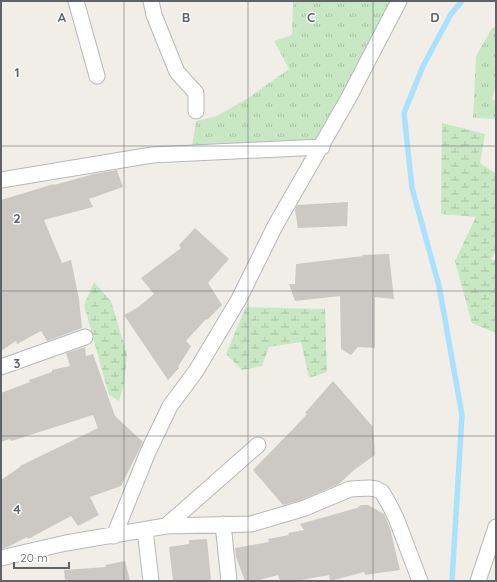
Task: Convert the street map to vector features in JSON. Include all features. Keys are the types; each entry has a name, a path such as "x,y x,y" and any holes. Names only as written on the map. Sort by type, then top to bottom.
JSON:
{"street":[{"path":"76,1 97,76"},
{"path":"151,1 154,15 177,72 196,93 196,111"},
{"path":"114,536 148,452 170,406 196,371 231,312 275,226 322,147 399,1"},
{"path":"1,180 152,155 322,147"},
{"path":"1,367 85,337"},
{"path":"166,526 258,445"},
{"path":"1,558 66,543 166,526 251,524 305,508 350,488 376,489 382,492 396,518 420,581"},
{"path":"223,524 229,581"},
{"path":"478,581 496,527"},
{"path":"145,530 151,581"}],"green space":[{"path":"293,1 401,1 325,142 274,141 192,146 196,121 217,116 248,98 289,69 274,41 292,35"},
{"path":"496,27 496,86 492,99 496,101 496,119 473,118 476,56 492,28"},
{"path":"442,123 485,134 480,163 496,174 496,251 491,259 496,261 496,333 472,323 455,261 476,217 441,214"},
{"path":"94,282 111,301 127,355 124,384 119,401 109,395 84,305"},
{"path":"246,307 325,309 327,372 309,378 301,342 269,347 262,366 242,370 226,354"}],"building":[{"path":"117,170 123,187 89,199 93,207 44,220 62,263 71,260 79,299 82,328 47,341 41,331 17,344 16,341 1,351 1,200 54,184"},
{"path":"348,202 347,226 298,228 295,210 297,205"},
{"path":"195,228 229,259 208,283 222,305 207,320 206,319 186,341 191,346 178,367 179,368 168,380 124,315 137,308 154,294 141,278 181,248 179,245"},
{"path":"389,254 394,299 375,297 375,348 358,347 351,355 341,349 340,296 295,301 289,284 295,284 296,264 363,256 362,255"},
{"path":"85,347 86,356 93,354 115,416 143,442 121,486 90,497 99,515 78,526 71,516 28,539 27,537 1,549 1,480 20,466 98,428 93,415 11,441 10,439 1,442 1,393 30,382 29,380 52,372 52,370 70,366 66,353"},
{"path":"333,381 373,427 375,455 354,470 339,484 302,500 283,505 253,470 307,414 305,413"},
{"path":"361,505 368,505 384,514 390,528 400,570 365,575 364,572 330,581 329,575 296,581 280,581 278,575 256,581 245,581 236,557 235,548 269,542 268,539 289,535 288,533 304,530 300,524 357,508"},
{"path":"207,539 211,581 173,581 169,547 189,544 189,540"},
{"path":"125,561 130,581 65,581 64,570 106,567 105,565"}],"waterway":[{"path":"452,581 462,415 439,286 412,188 404,113 423,66 451,14 462,1"}]}
